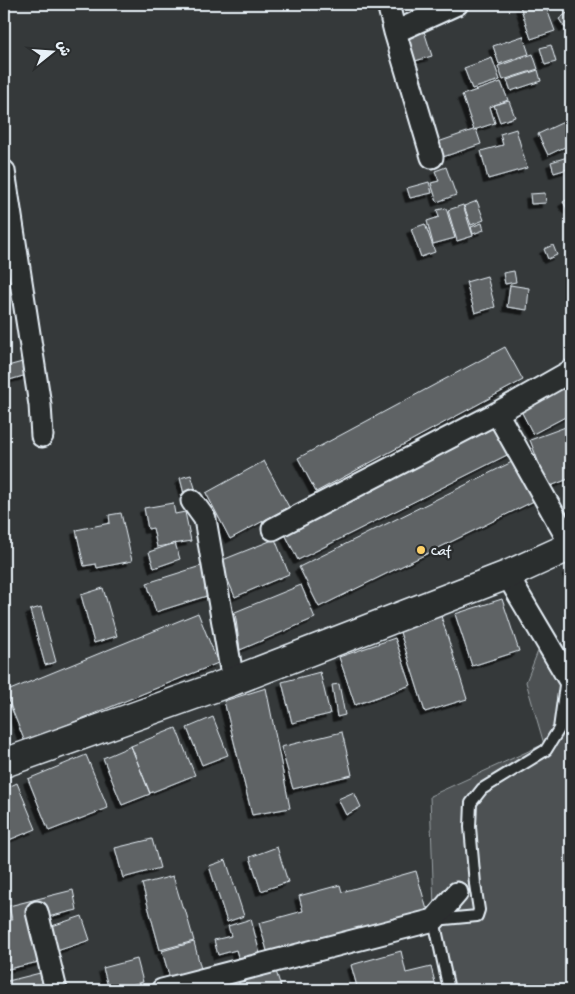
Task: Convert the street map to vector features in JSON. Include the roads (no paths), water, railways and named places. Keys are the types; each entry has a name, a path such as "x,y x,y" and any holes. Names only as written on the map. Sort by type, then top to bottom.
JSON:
{"main road":[{"path":"4,763 233,681 507,575 571,545"}],"street":[{"path":"388,4 432,157"},
{"path":"395,32 457,4"},
{"path":"4,171 40,405 42,436"},
{"path":"273,529 497,413 571,371"},
{"path":"497,413 571,545"},
{"path":"192,500 205,519 233,681"},
{"path":"507,575 569,679"},
{"path":"162,990 434,920 457,893"},
{"path":"37,912 56,990"}],"lane":[{"path":"449,990 434,920 478,916 479,910 470,827 471,803 482,789 546,750 559,729 569,679"}],"place":[{"name":"Caf","path":"421,550"}]}
